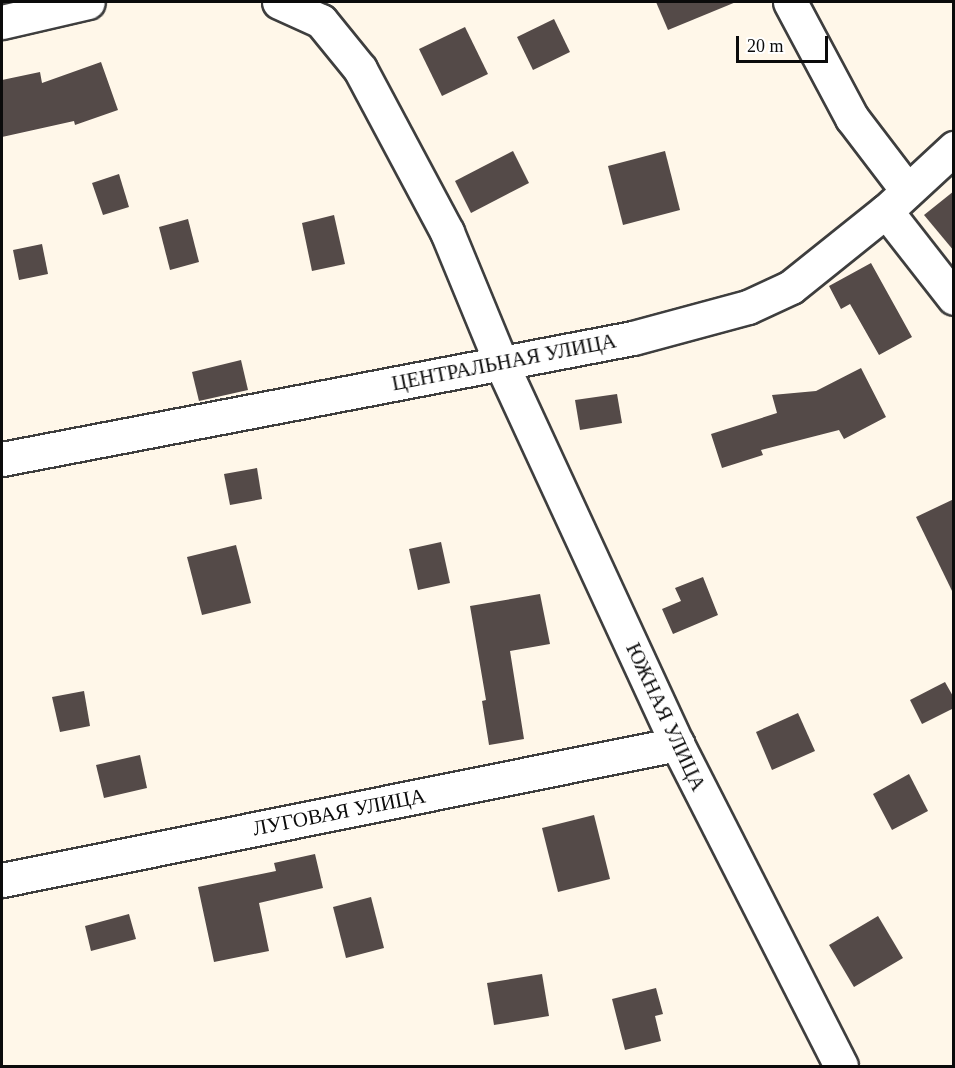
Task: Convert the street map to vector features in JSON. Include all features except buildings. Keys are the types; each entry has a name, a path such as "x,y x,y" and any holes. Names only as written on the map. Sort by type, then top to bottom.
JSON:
{"street":[{"path":"2,22 88,2"},
{"name":"ЮЖНАЯ УЛИЦА","path":"279,2 321,21 360,69 447,232 501,363 677,744 841,1066"},
{"path":"790,2 896,200 954,298"},
{"name":"ЦЕНТРАЛЬНАЯ УЛИЦА","path":"2,459 633,338 748,308 791,287 896,200 954,148"},
{"name":"ЛУГОВАЯ УЛИЦА","path":"2,880 677,744"}]}
